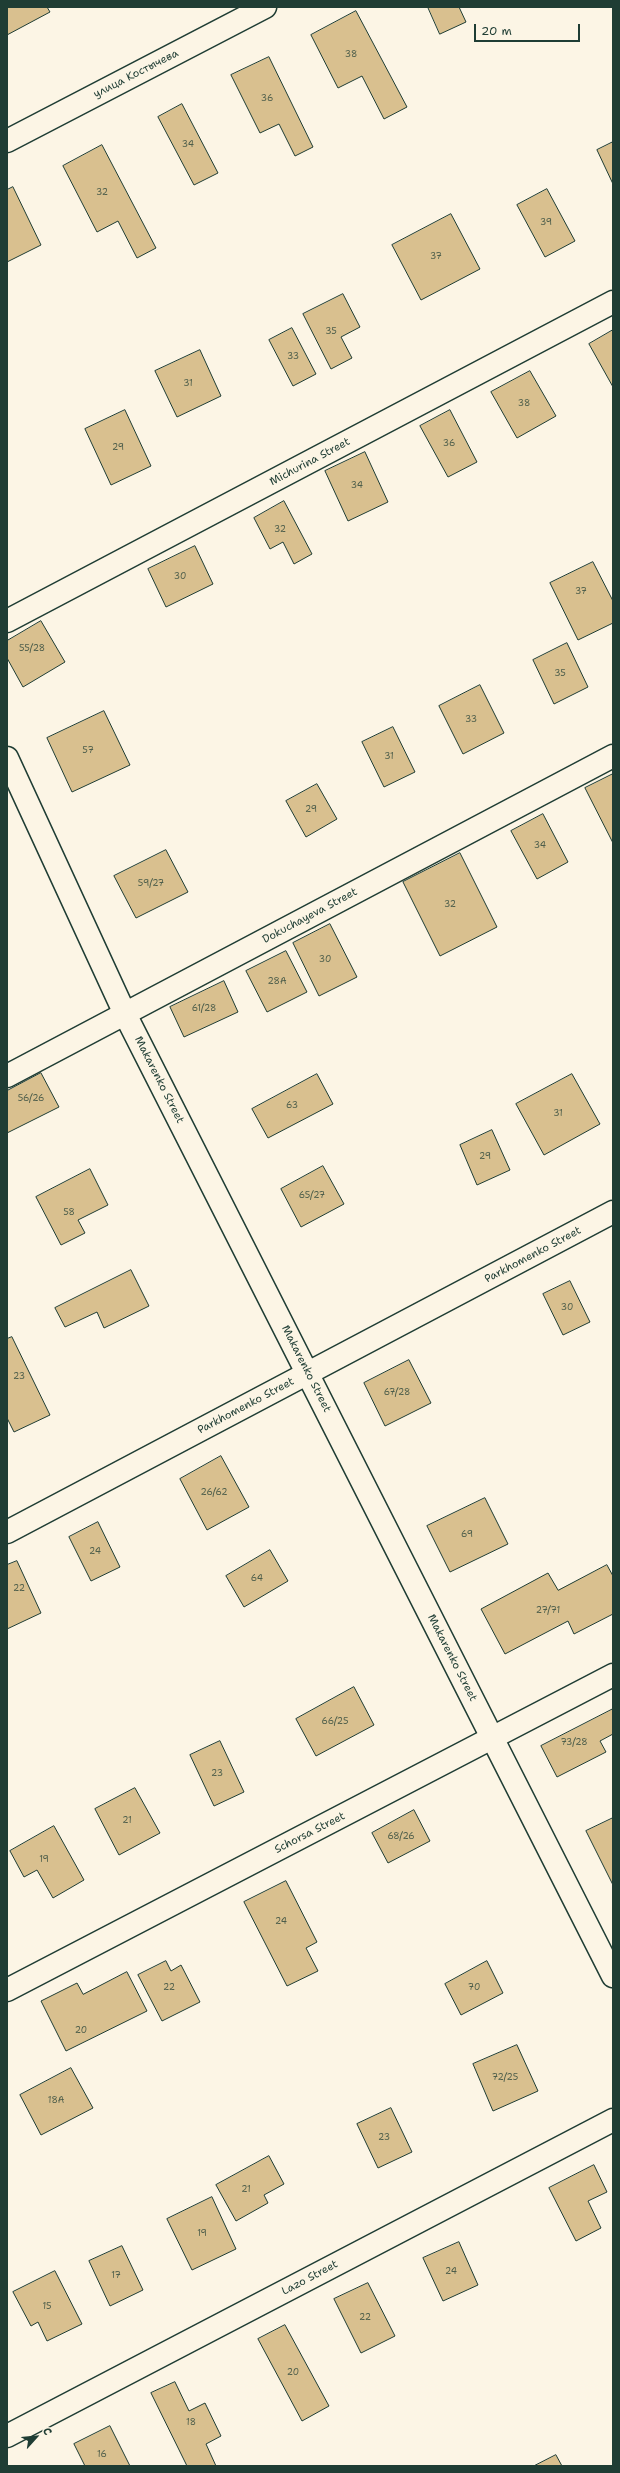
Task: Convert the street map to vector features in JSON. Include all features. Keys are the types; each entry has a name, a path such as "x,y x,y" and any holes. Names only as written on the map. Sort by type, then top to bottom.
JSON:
{"street":[{"name":"улица Костычева","path":"7,141 265,7"},
{"name":"Michurina Street","path":"7,621 613,302"},
{"name":"Dokuchayeva Street","path":"7,1076 613,756"},
{"name":"Makarenko Street","path":"7,758 126,1014 613,1976"},
{"name":"Parkhomenko Street","path":"7,1532 613,1212"},
{"name":"Schorsa Street","path":"7,1990 613,1675"},
{"name":"Lazo Street","path":"7,2436 613,2120"}],"building":[{"path":"7,7 47,7 50,12 7,35"},
{"path":"428,7 459,7 466,22 440,34"},
{"path":"356,11 407,107 384,119 362,76 338,88 311,35"},
{"path":"269,57 313,147 295,156 279,124 260,133 231,75"},
{"path":"182,104 218,173 194,185 158,117"},
{"path":"613,142 613,184 597,150"},
{"path":"102,145 156,248 137,258 118,221 97,232 63,166"},
{"path":"13,187 41,245 7,262 7,190"},
{"path":"547,189 575,241 545,257 517,205"},
{"path":"451,214 480,269 421,300 392,245"},
{"path":"343,294 360,327 341,337 352,358 331,369 303,314"},
{"path":"292,328 316,374 293,386 269,340"},
{"path":"613,330 613,387 589,344"},
{"path":"200,350 221,396 177,417 155,371"},
{"path":"530,371 556,416 517,438 491,392"},
{"path":"125,410 151,466 111,485 85,429"},
{"path":"450,410 477,462 448,477 420,426"},
{"path":"365,452 388,502 348,521 325,471"},
{"path":"284,501 312,554 294,564 283,542 270,549 254,518"},
{"path":"195,546 213,584 166,607 148,569"},
{"path":"593,562 613,601 613,623 578,640 550,583"},
{"path":"41,621 65,662 23,687 7,658 7,641"},
{"path":"567,643 588,687 554,704 533,660"},
{"path":"480,685 504,733 463,754 439,706"},
{"path":"104,711 130,765 72,792 47,738"},
{"path":"393,727 415,772 384,787 362,742"},
{"path":"613,774 613,843 585,788"},
{"path":"317,784 337,819 306,837 286,801"},
{"path":"543,814 568,862 537,879 511,831"},
{"path":"166,850 188,892 136,918 114,876"},
{"path":"460,853 497,927 440,956 403,882"},
{"path":"330,924 357,977 319,996 293,943"},
{"path":"286,951 307,992 267,1012 246,971"},
{"path":"224,981 238,1012 184,1037 170,1007"},
{"path":"41,1073 59,1107 7,1133 7,1091"},
{"path":"317,1074 333,1104 268,1138 252,1109"},
{"path":"572,1074 600,1124 544,1155 516,1104"},
{"path":"492,1130 510,1170 477,1185 460,1145"},
{"path":"323,1166 344,1204 301,1227 281,1189"},
{"path":"90,1169 108,1205 78,1220 85,1233 61,1245 36,1197"},
{"path":"131,1270 149,1306 104,1328 97,1312 65,1327 55,1308"},
{"path":"570,1281 590,1322 563,1335 543,1294"},
{"path":"12,1337 50,1415 14,1432 7,1418 7,1339"},
{"path":"409,1360 431,1403 385,1426 364,1383"},
{"path":"221,1456 249,1507 207,1530 180,1479"},
{"path":"485,1498 508,1544 450,1572 427,1526"},
{"path":"98,1522 120,1567 91,1581 69,1537"},
{"path":"270,1550 288,1581 244,1607 226,1576"},
{"path":"17,1561 41,1613 7,1629 7,1565"},
{"path":"607,1565 613,1576 613,1614 574,1634 568,1621 505,1654 481,1609 548,1573 558,1590"},
{"path":"354,1687 374,1725 316,1756 296,1719"},
{"path":"613,1709 613,1734 600,1741 606,1752 557,1777 541,1746"},
{"path":"220,1741 244,1792 214,1806 190,1755"},
{"path":"135,1788 160,1833 119,1855 95,1809"},
{"path":"414,1810 430,1841 388,1863 372,1833"},
{"path":"613,1818 613,1885 586,1831"},
{"path":"54,1826 84,1880 53,1898 37,1870 24,1877 10,1851"},
{"path":"286,1881 317,1942 306,1948 318,1971 287,1986 244,1902"},
{"path":"166,1961 171,1971 181,1965 200,2002 162,2021 138,1975"},
{"path":"487,1961 503,1993 461,2015 445,1984"},
{"path":"127,1972 147,2011 66,2051 41,2001 77,1983 83,1994"},
{"path":"517,2045 538,2091 493,2111 473,2064"},
{"path":"71,2068 93,2108 41,2135 20,2095"},
{"path":"391,2108 412,2152 378,2168 357,2124"},
{"path":"269,2156 284,2184 264,2195 268,2203 236,2221 216,2185"},
{"path":"594,2165 607,2192 588,2201 601,2228 576,2241 549,2188"},
{"path":"212,2197 236,2249 192,2270 167,2219"},
{"path":"459,2242 478,2285 443,2301 423,2258"},
{"path":"122,2246 143,2290 110,2306 89,2261"},
{"path":"55,2271 82,2324 47,2341 38,2322 31,2326 13,2292"},
{"path":"368,2283 395,2336 361,2353 334,2299"},
{"path":"285,2325 329,2406 302,2421 258,2339"},
{"path":"175,2382 189,2411 205,2403 221,2436 206,2444 216,2466 187,2466 151,2393"},
{"path":"110,2426 130,2466 85,2466 74,2444"},
{"path":"556,2455 562,2466 534,2466"}]}
